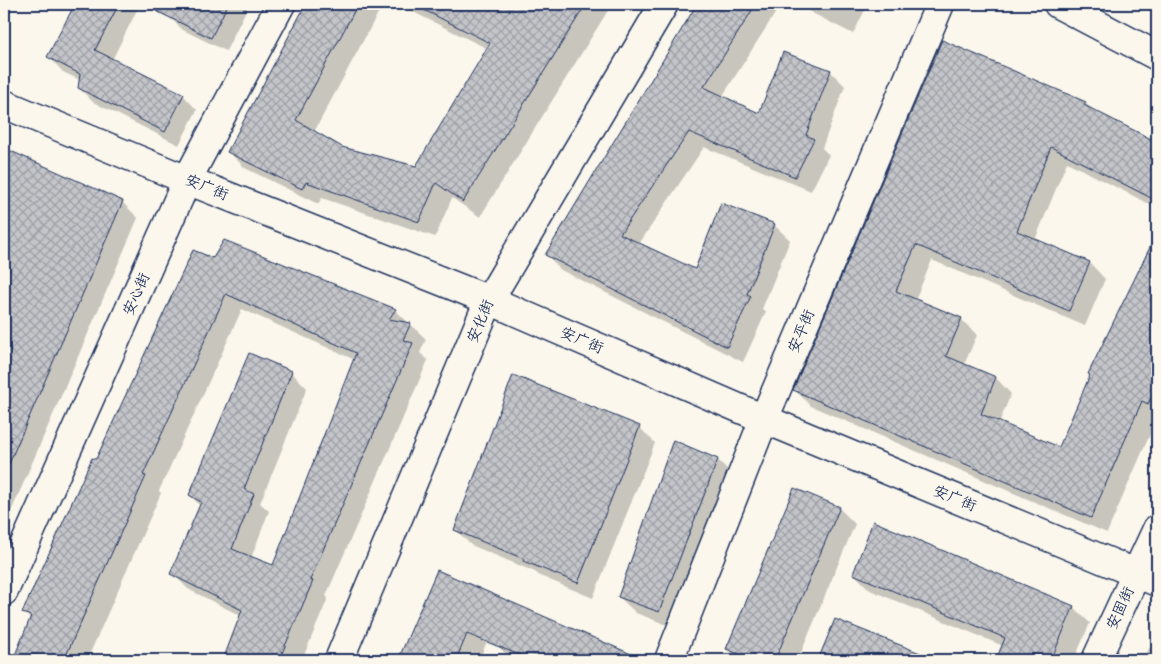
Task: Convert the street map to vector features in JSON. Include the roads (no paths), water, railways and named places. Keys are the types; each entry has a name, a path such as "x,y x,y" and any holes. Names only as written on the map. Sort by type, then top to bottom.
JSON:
{"street":[{"name":"安心街","path":"4,591 187,180 281,4"},
{"name":"安化街","path":"339,660 489,300 664,4"},
{"name":"安平街","path":"669,660 764,418 940,4"},
{"path":"1058,4 1157,56"},
{"name":"安广街","path":"4,104 187,180 489,300 764,418 1147,577"},
{"name":"安固街","path":"1096,660 1147,577 1157,529"}]}
